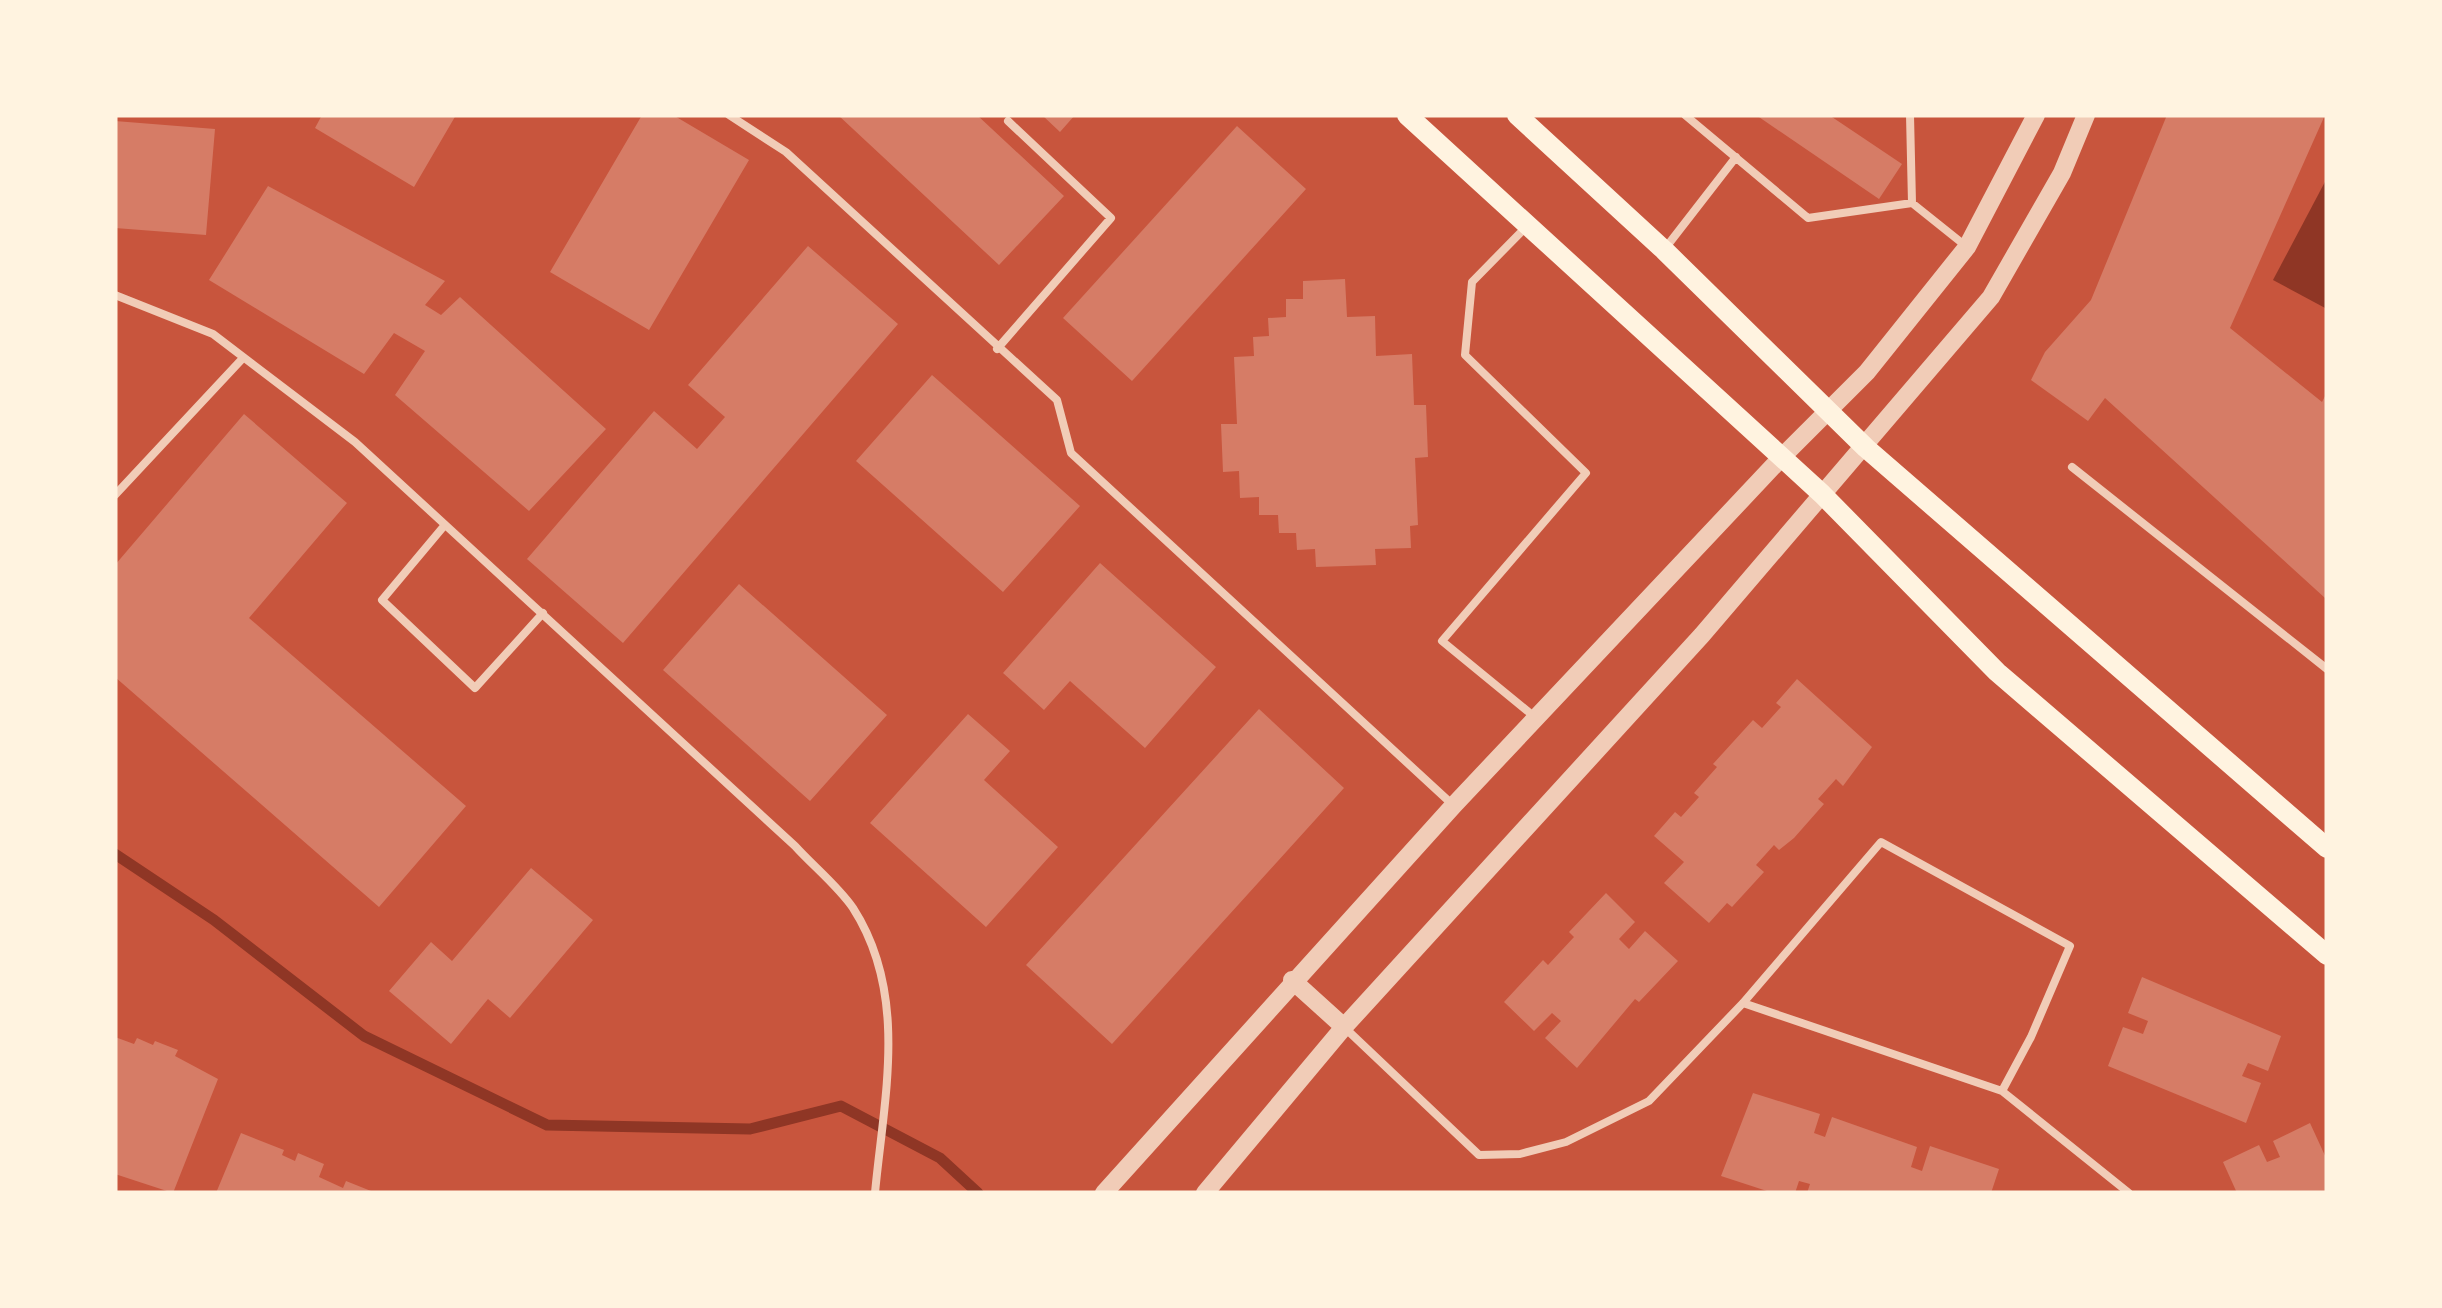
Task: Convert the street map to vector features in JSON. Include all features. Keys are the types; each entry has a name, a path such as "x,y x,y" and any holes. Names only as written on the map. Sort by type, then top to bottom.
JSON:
{"main road":[{"path":"1407,115 1526,228 1822,494 1997,672 2327,955"},
{"path":"1517,115 1664,250 1866,448 2327,848"}],"street":[{"path":"1104,1193 1292,980 1454,805 1780,458 1868,372 1967,247 2036,115"},
{"path":"1206,1193 1344,1027 1702,635 1866,448 1990,297 2062,173 2086,115"},
{"path":"1292,980 1344,1027"}],"lane":[{"path":"728,115 786,152 997,349 1058,400 1071,453 1454,805"},
{"path":"1685,115 1808,218 1912,202"},
{"path":"1907,116 1912,202 1967,247"},
{"path":"997,349 1112,218 1008,121"},
{"path":"1664,250 1736,157"},
{"path":"1526,228 1472,282 1465,355 1586,473 1442,641 1537,719"},
{"path":"115,295 212,334 355,442 795,846 852,907 880,964 891,1018 876,1193"},
{"path":"115,495 244,358"},
{"path":"2072,467 2327,669"},
{"path":"444,526 382,600 475,688 543,614"},
{"path":"1344,1027 1479,1155 1520,1154 1566,1142 1649,1100 1743,1003 1882,842 2070,946 2002,1091"},
{"path":"1743,1003 2002,1091 2129,1193"}],"shaded area":[{"path":"2327,178 2327,309 2273,280"}],"building":[{"path":"322,115 456,115 414,187 315,128"},
{"path":"642,115 673,115 749,160 649,330 550,272"},
{"path":"838,115 977,115 1064,196 999,265"},
{"path":"1042,115 1075,115 1060,132"},
{"path":"1756,115 1829,115 1902,164 1879,199"},
{"path":"2167,115 2325,115 2230,328 2322,402 2327,392 2325,598 2105,398 2088,421 2031,380 2045,352 2091,300"},
{"path":"115,121 215,129 206,235 115,228"},
{"path":"1237,126 1306,189 1132,381 1063,318"},
{"path":"268,186 445,281 425,305 441,315 460,297 606,429 529,511 395,395 425,351 394,333 364,374 209,280"},
{"path":"808,246 898,324 623,643 527,559 654,411 697,449 725,417 688,385"},
{"path":"1345,279 1347,317 1375,316 1376,356 1412,354 1414,405 1426,405 1428,457 1415,458 1418,525 1410,526 1411,548 1375,549 1376,565 1316,567 1315,549 1297,550 1296,533 1279,533 1278,515 1259,515 1259,497 1240,498 1239,471 1223,472 1221,424 1237,424 1234,357 1254,356 1253,337 1269,336 1268,318 1286,317 1286,299 1303,299 1303,281"},
{"path":"932,375 1080,506 1003,592 856,461"},
{"path":"244,414 347,503 249,618 466,806 379,907 115,677 115,565"},
{"path":"1100,563 1216,667 1145,748 1070,681 1044,710 1003,673"},
{"path":"739,584 887,715 810,801 663,670"},
{"path":"1797,679 1872,747 1843,786 1836,779 1818,799 1824,804 1794,838 1779,850 1774,845 1756,865 1764,872 1732,907 1727,903 1709,923 1664,883 1684,862 1654,836 1675,812 1681,817 1699,797 1694,793 1717,767 1713,764 1753,720 1762,728 1781,707 1776,703"},
{"path":"1259,709 1344,788 1112,1044 1026,965"},
{"path":"968,714 1010,751 984,780 1058,847 986,927 870,823"},
{"path":"531,868 593,920 510,1018 488,999 451,1044 389,991 431,942 452,961"},
{"path":"1606,893 1635,922 1619,939 1629,949 1645,931 1678,961 1639,1002 1635,999 1577,1068 1545,1038 1561,1021 1552,1013 1534,1031 1504,1002 1543,960 1548,965 1574,937 1569,932"},
{"path":"2142,977 2281,1036 2268,1071 2248,1063 2242,1076 2261,1083 2246,1123 2108,1066 2123,1027 2143,1034 2148,1021 2128,1013"},
{"path":"115,1037 134,1044 137,1038 153,1045 155,1041 178,1050 175,1056 218,1079 173,1193 115,1174"},
{"path":"1753,1093 1820,1114 1814,1133 1825,1137 1832,1117 1917,1147 1911,1167 1922,1171 1930,1146 1999,1169 1991,1193 1807,1193 1810,1184 1799,1181 1795,1193 1773,1193 1721,1176"},
{"path":"2310,1123 2327,1160 2327,1193 2237,1193 2223,1162 2259,1145 2267,1162 2280,1157 2273,1141"},
{"path":"241,1133 284,1150 282,1155 295,1161 298,1153 324,1164 319,1177 343,1188 346,1181 376,1193 216,1193"}],"waterway":[{"path":"115,854 214,920 364,1036 547,1125 750,1129 841,1106 940,1158 978,1193"}]}
